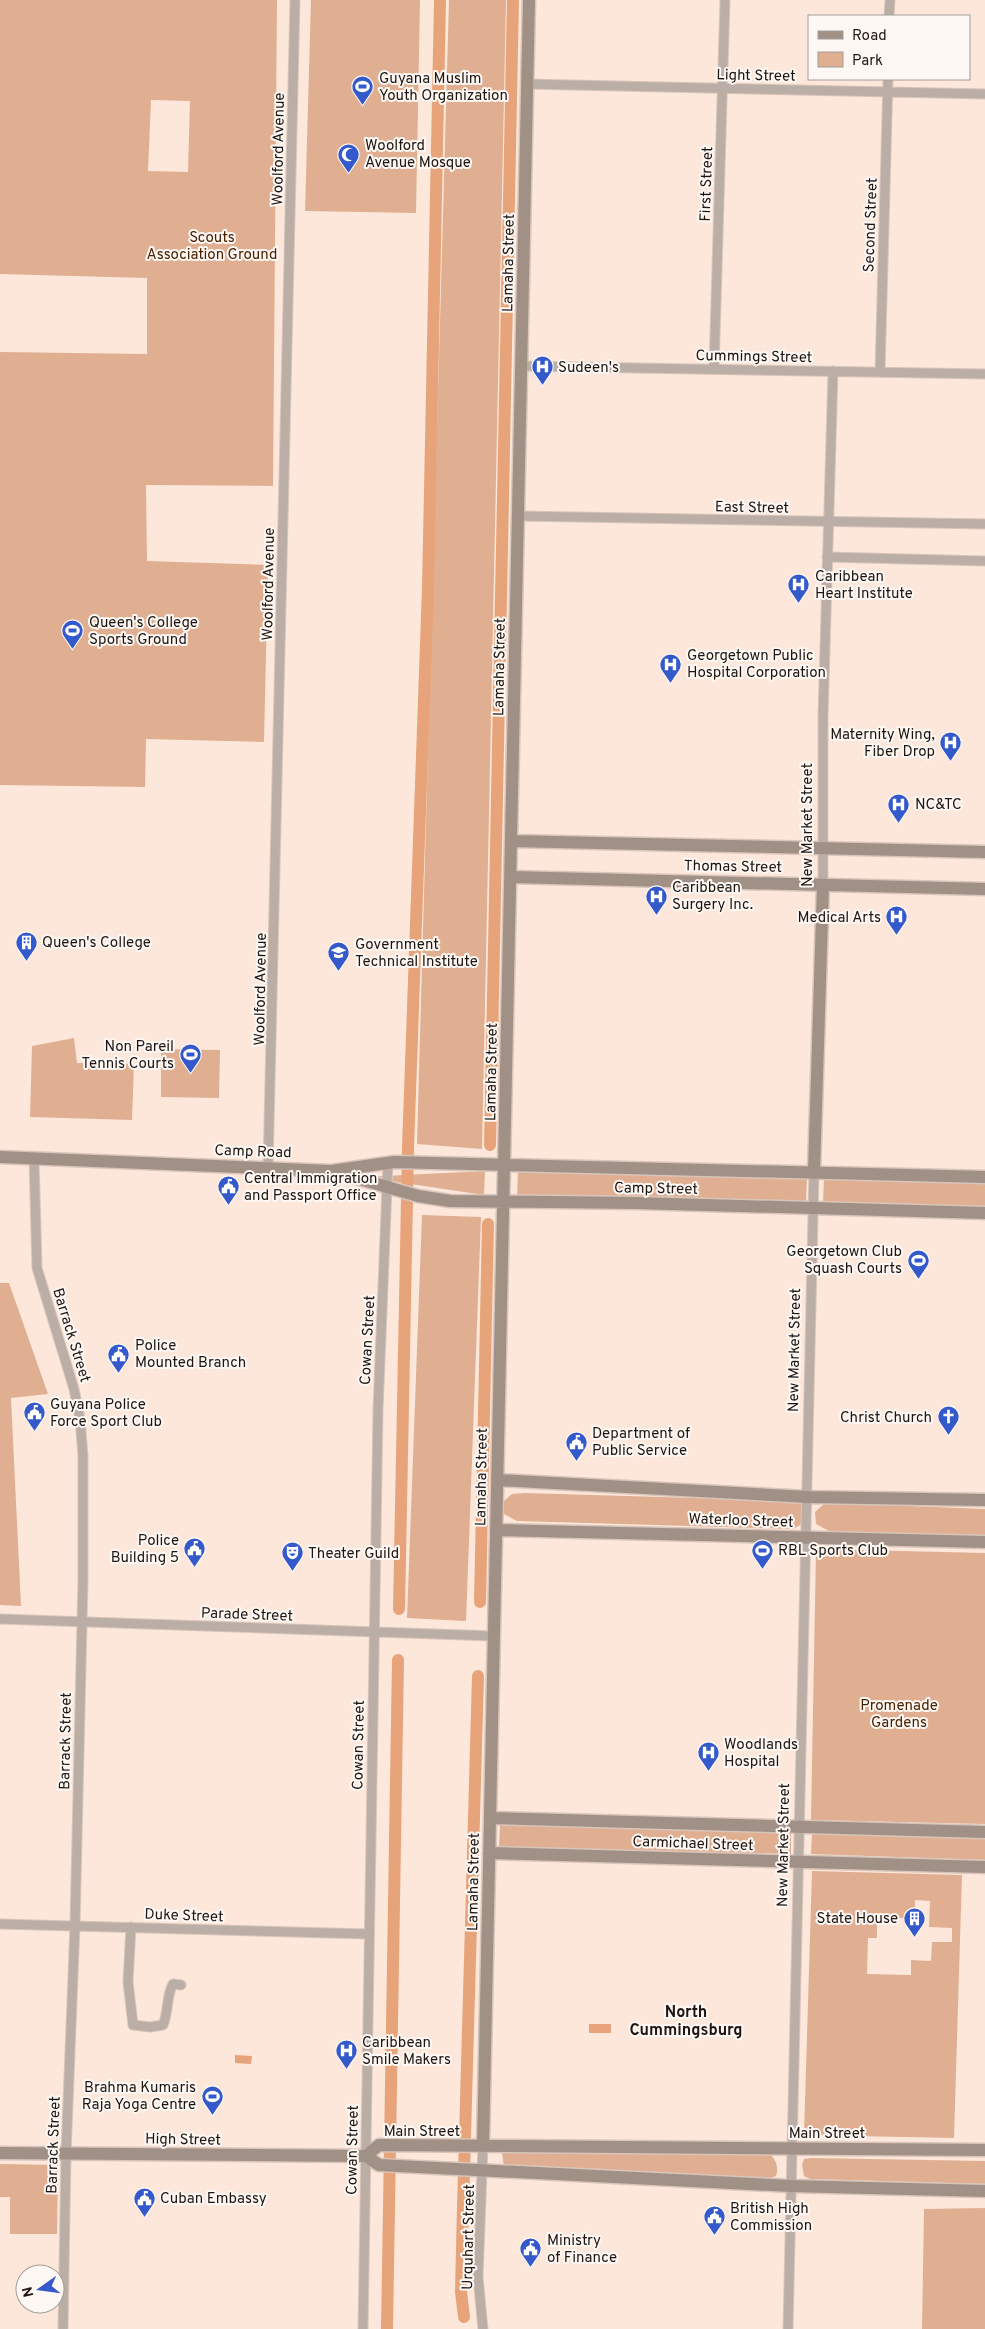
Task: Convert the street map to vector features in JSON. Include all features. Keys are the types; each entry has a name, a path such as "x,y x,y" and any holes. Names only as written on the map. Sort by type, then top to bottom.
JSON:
{"street":[{"name":"Woolford Avenue","path":"268,1168 271,1113 294,0"},
{"name":"Lamaha Street","path":"483,2146 498,1480 494,1202 500,1164 511,877 529,0"},
{"name":"First Street","path":"714,370 725,0"},
{"path":"890,0 890,15"},
{"name":"Second Street","path":"880,372 888,80"},
{"name":"Light Street","path":"527,84 985,94"},
{"name":"Cummings Street","path":"522,366 985,374"},
{"name":"New Market Street","path":"788,2329 813,1208 824,848 823,717 833,372"},
{"name":"East Street","path":"519,516 985,524"},
{"path":"827,558 985,561"},
{"name":"Thomas Street","path":"512,841 985,852"},
{"name":"Thomas Street","path":"511,877 985,889"},
{"name":"Camp Road","path":"0,1157 331,1171 391,1162 500,1164"},
{"name":"Barrack Street","path":"34,1159 37,1268 74,1389 80,1419 83,1462 82,1622 75,1925 66,2154 63,2329"},
{"name":"Cowan Street","path":"363,2329 378,1410 392,1189 391,1162"},
{"name":"Camp Street","path":"500,1164 985,1177"},
{"name":"Camp Street","path":"331,1171 418,1196 450,1201 637,1203 985,1213"},
{"name":"Waterloo Street","path":"498,1480 808,1497 985,1500"},
{"name":"Waterloo Street","path":"496,1530 985,1542"},
{"name":"Parade Street","path":"0,1619 494,1636"},
{"name":"Carmichael Street","path":"490,1818 985,1832"},
{"name":"Carmichael Street","path":"489,1853 985,1867"},
{"name":"Duke Street","path":"0,1924 368,1934"},
{"path":"130,1927 128,1982 133,2025 150,2027 163,2025 168,2013 168,1992 173,1984 181,1985"},
{"name":"Main Street","path":"366,2156 379,2145 985,2150"},
{"name":"Urquhart Street","path":"483,2146 478,2277 483,2329"},
{"name":"High Street","path":"0,2152 366,2156"},
{"path":"366,2156 379,2165 791,2186 985,2191"}],"green space":[{"name":"Scouts Association Ground","path":"0,0 277,0 273,486 146,485 147,561 268,565 264,742 146,739 145,787 0,785 0,352 147,354 147,278 0,274","holes":["151,100 190,101 188,172 148,171"]},
{"name":"Guyana Muslim Youth Organization","path":"311,0 420,0 416,213 305,211"},
{"path":"449,0 506,0 482,1149 417,1144"},
{"path":"74,1038 77,1063 134,1064 132,1120 30,1117 32,1046"},
{"name":"Non Pareil Tennis Courts","path":"161,1049 220,1050 219,1098 161,1097"},
{"path":"518,1169 807,1178 806,1202 517,1197"},
{"path":"485,1171 484,1195 364,1177"},
{"path":"824,1177 985,1182 985,1207 823,1204"},
{"path":"422,1215 481,1217 466,1621 407,1618"},
{"path":"0,1283 9,1283 48,1394 11,1398 21,1606 0,1605"},
{"path":"512,1494 799,1501 803,1509 803,1515 802,1524 793,1529 517,1521 504,1514 503,1502"},
{"path":"824,1504 985,1509 985,1537 829,1531 816,1524 815,1512"},
{"name":"Promenade Gardens","path":"816,1549 985,1553 985,1824 811,1820"},
{"path":"500,1825 791,1833 791,1854 499,1847"},
{"path":"812,1833 985,1839 985,1860 811,1854"},
{"path":"812,1871 962,1875 954,2138 804,2135","holes":["915,1900 930,1901 929,1927 952,1928 952,1942 932,1942 931,1961 911,1960 911,1975 867,1974 868,1938 877,1938 877,1924 885,1924 886,1918 915,1918"]},
{"path":"507,2149 770,2154 775,2161 777,2170 776,2176 770,2178 509,2169 504,2167 502,2153"},
{"path":"804,2159 985,2161 985,2184 810,2179 804,2176 802,2165"},
{"path":"0,2164 58,2165 57,2234 10,2234 10,2197 0,2197"},
{"path":"985,2208 985,2329 922,2329 924,2209"}],"shaded area":[{"path":"589,2024 611,2024 611,2033 589,2033"},
{"path":"235,2055 252,2056 251,2064 235,2063"}],"waterway":[{"path":"399,1609 408,1148 428,588 440,0"},
{"path":"490,1145 513,0"},
{"path":"480,1602 488,1224"},
{"path":"387,2329 398,1660"},
{"path":"464,2317 461,2292 478,1676"}],"place":[{"name":"Guyana Muslim Youth Organization","path":"363,106"},
{"name":"Woolford Avenue Mosque","path":"349,173"},
{"name":"Sudeen's","path":"542,386"},
{"name":"Caribbean Heart Institute","path":"799,604"},
{"name":"Queen's College Sports Ground","path":"73,650"},
{"name":"Georgetown Public Hospital Corporation","path":"671,683"},
{"name":"Maternity Wing, Fiber Drop","path":"951,762"},
{"name":"NC&TC","path":"899,823"},
{"name":"Caribbean Surgery Inc.","path":"656,915"},
{"name":"Medical Arts","path":"897,936"},
{"name":"Queen's College","path":"26,961"},
{"name":"Government Technical Institute","path":"339,972"},
{"name":"Non Pareil Tennis Courts","path":"190,1074"},
{"name":"Central Immigration and Passport Office","path":"228,1206"},
{"name":"Georgetown Club Squash Courts","path":"918,1279"},
{"name":"Police Mounted Branch","path":"119,1373"},
{"name":"Guyana Police Force Sport Club","path":"34,1432"},
{"name":"Christ Church","path":"948,1436"},
{"name":"Department of Public Service","path":"576,1461"},
{"name":"Police Building 5","path":"195,1568"},
{"name":"RBL Sports Club","path":"762,1569"},
{"name":"Theater Guild","path":"292,1572"},
{"name":"Woodlands Hospital","path":"708,1772"},
{"name":"State House","path":"914,1937"},
{"name":"Caribbean Smile Makers","path":"346,2070"},
{"name":"Brahma Kumaris Raja Yoga Centre","path":"212,2115"},
{"name":"Cuban Embassy","path":"144,2217"},
{"name":"British High Commission","path":"714,2236"},
{"name":"Ministry of Finance","path":"531,2268"}],"district":[{"name":"North Cummingsburg","path":"686,2020"}]}
